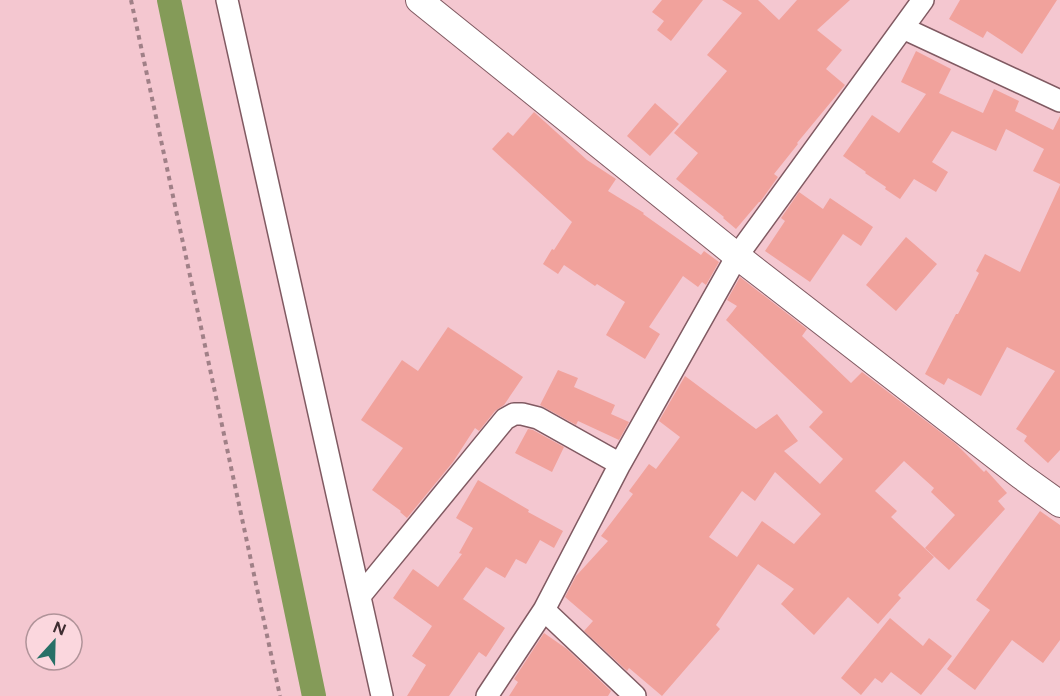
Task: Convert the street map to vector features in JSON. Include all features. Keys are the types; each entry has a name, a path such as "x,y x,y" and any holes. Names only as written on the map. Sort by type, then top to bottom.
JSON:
{"street":[{"path":"227,0 382,696"},
{"path":"487,696 544,610 620,464 737,256 923,0"},
{"path":"429,3 737,256 1060,504"},
{"path":"903,28 1060,102"},
{"path":"360,596 505,419 514,414 538,418 620,464"},
{"path":"544,610 634,696"}],"path":[{"path":"131,0 280,696"}],"building":[{"path":"662,0 703,0 671,41 657,30 664,21 652,12"},
{"path":"722,0 758,0 779,20 797,0 850,0 817,30 842,50 826,69 845,85 797,143 774,174 778,177 736,229 676,179 698,153 674,133 727,71 707,55 742,13"},
{"path":"960,0 1057,0 1022,54 987,31 983,38 949,19"},
{"path":"916,51 951,69 939,93 983,113 994,89 1019,101 1015,111 1053,130 1060,116 1060,184 1033,171 1044,149 1006,129 996,151 952,131 932,162 948,172 936,192 914,179 900,199 843,156 872,115 899,133 926,94 901,82"},
{"path":"655,103 679,124 650,156 627,136"},
{"path":"534,112 587,160 616,179 608,191 644,213 701,255 704,251 719,262 706,285 702,282 698,287 683,276 649,327 660,334 645,359 606,335 625,302 597,284 595,286 564,265 558,274 543,264 572,222 492,149 508,132 513,136"},
{"path":"1060,185 1060,450 1048,463 1024,441 1027,436 1016,429 1055,371 1007,347 981,396 948,378 944,385 925,374 979,273 976,271 985,254 1020,272"},
{"path":"799,192 823,209 830,198 873,227 861,246 843,234 810,282 765,251 785,221 781,218"},
{"path":"906,237 937,264 896,311 866,285"},
{"path":"740,277 807,329 802,336 851,383 862,372 956,444 984,472 986,470 1007,493 998,501 1005,509 949,570 925,548 955,515 931,492 934,488 904,461 875,491 897,511 891,517 934,557 898,595 901,598 878,624 848,597 814,635 781,604 794,589 758,564 716,625 720,629 662,696 629,668 627,671 584,631 593,621 565,597 576,576 608,541 601,536 633,494 629,491 649,464 656,469 680,437 659,421 685,376 756,429 777,414 798,441 784,451 820,484 843,459 809,427 823,412 726,320 737,306 727,300","holes":["775,472 821,514 794,544 762,521 737,557 709,537 742,491 755,501"]},
{"path":"448,327 523,377 504,405 495,411 479,431 475,428 453,462 407,518 372,490 403,448 361,420 402,360 418,371"},
{"path":"558,370 578,378 574,387 615,405 611,414 629,422 619,440 578,421 576,425 540,405"},
{"path":"528,429 564,447 552,472 515,453"},
{"path":"478,480 563,531 554,548 540,540 526,564 516,559 505,578 486,567 463,599 505,628 486,657 479,652 449,696 407,696 426,665 412,656 432,626 393,598 413,569 438,587 462,554 459,553 473,528 456,518"},
{"path":"1040,511 1060,525 1060,640 1043,663 1012,640 975,690 947,669 990,610 976,600"},
{"path":"890,618 923,646 929,638 952,656 921,695 891,672 882,683 875,678 861,695 841,678"},
{"path":"544,633 567,649 611,691 608,696 509,696 518,682 514,679"}],"waterway":[{"path":"169,0 314,696"}]}
